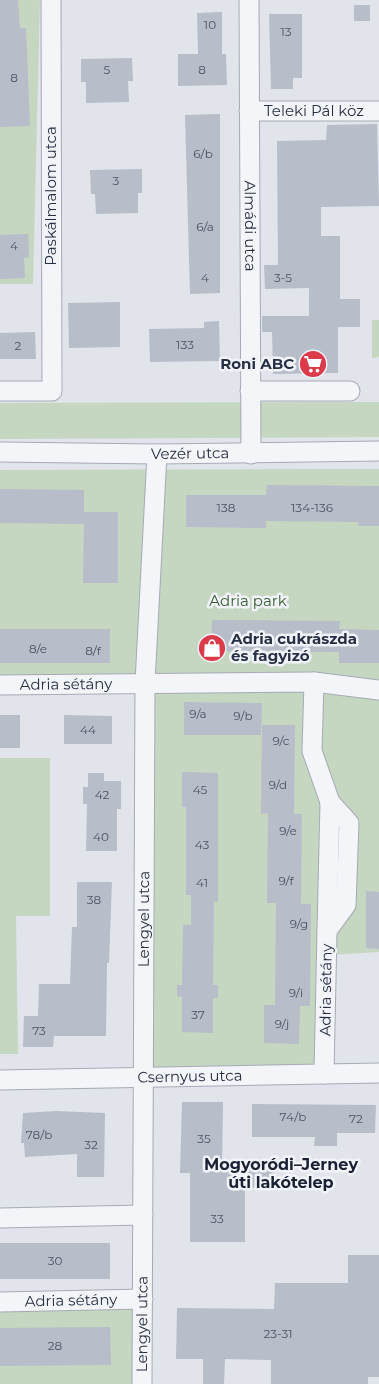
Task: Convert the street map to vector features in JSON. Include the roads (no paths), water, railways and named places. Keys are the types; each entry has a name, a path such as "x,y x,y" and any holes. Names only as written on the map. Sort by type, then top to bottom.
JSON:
{"street":[{"name":"Paskálmalom utca","path":"0,391 52,391 50,0"},
{"name":"Almádi utca","path":"249,0 251,454"},
{"name":"Teleki Pál köz","path":"249,111 379,111"},
{"path":"250,391 350,391"},
{"name":"Vezér utca","path":"0,452 251,454 379,451"},
{"name":"Lengyel utca","path":"142,1384 145,684 157,454"},
{"name":"Adria sétány","path":"314,682 312,750 330,802 349,823 346,905 327,931 324,1074"},
{"name":"Adria sétány","path":"0,685 314,682 379,690"},
{"name":"Csernyus utca","path":"0,1080 379,1073"},
{"path":"0,1218 143,1215"},
{"name":"Adria sétány","path":"0,1302 143,1299"}],"place":[{"name":"Roni ABC","path":"313,364"},
{"name":"Adria cukrászda és fagyizó","path":"212,648"}],"district":[{"name":"Mogyoródi–Jerney úti lakótelep","path":"281,1173"}],"park label":[{"name":"Adria park","path":"248,601"}]}
